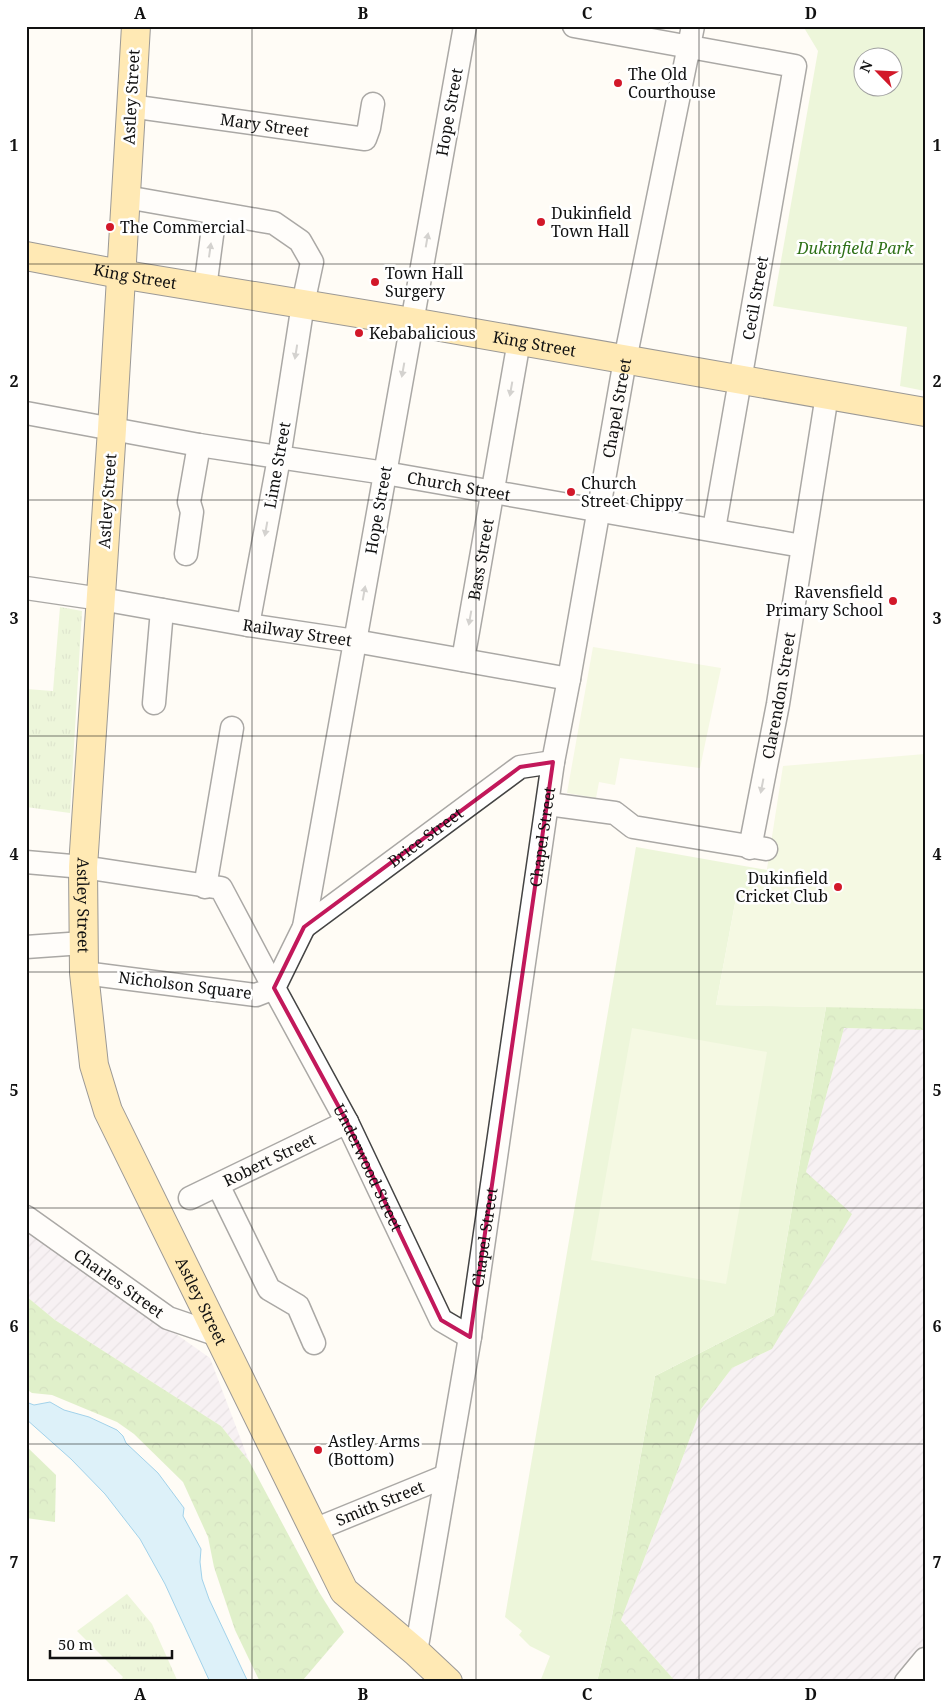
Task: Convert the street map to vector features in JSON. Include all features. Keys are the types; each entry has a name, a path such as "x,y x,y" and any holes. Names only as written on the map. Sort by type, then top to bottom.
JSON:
{"main road":[{"name":"Astley Street","path":"136,26 83,867 84,972 94,1065 108,1111 344,1591 416,1652 448,1682"},
{"name":"King Street","path":"26,256 120,274 412,322 925,412"}],"street":[{"name":"Hope Street","path":"274,988 304,926 465,26"},
{"path":"574,26 692,36"},
{"name":"Cecil Street","path":"692,36 795,66 714,529"},
{"name":"Chapel Street","path":"416,1652 470,1337 553,762 625,360 692,36"},
{"name":"Mary Street","path":"130,106 363,147 369,128 373,104"},
{"name":"Lime Street","path":"126,198 274,223 300,241 312,262 303,304 279,458 248,625"},
{"path":"204,288 215,213"},
{"name":"Bass Street","path":"463,660 519,341"},
{"name":"Clarendon Street","path":"548,804 615,813 634,827 758,848 802,546 828,395"},
{"name":"Church Street","path":"26,413 199,445 385,473 714,529 802,546"},
{"path":"186,554 192,512 189,502 199,445"},
{"name":"Railway Street","path":"26,588 355,641 569,679"},
{"path":"154,702 162,610"},
{"path":"205,887 232,728"},
{"name":"Brice Street","path":"304,926 520,767 553,762"},
{"name":"Nicholson Square","path":"26,862 83,867 220,888 274,988 256,995 84,972"},
{"path":"26,947 83,943"},
{"name":"Underwood Street","path":"274,988 347,1122 441,1320 470,1337"},
{"name":"Robert Street","path":"190,1198 347,1122"},
{"path":"218,1184 269,1289 298,1306 314,1343"},
{"name":"Charles Street","path":"26,1217 168,1318 218,1335"},
{"name":"Smith Street","path":"314,1530 446,1476"},
{"path":"906,1682 925,1659"}],"highlighted area":[{"path":"553,762 470,1337 441,1320 347,1122 274,988 304,927 520,767"}],"shaded area":[{"path":"844,1028 925,1030 925,1682 676,1682 621,1620 701,1409 732,1368 772,1349 806,1172"},
{"path":"26,1228 210,1358 249,1461 221,1426 55,1320 26,1296"}],"green space":[{"name":"Dukinfield Park","path":"803,26 925,26 925,391 900,386 907,327 773,306 818,51"},
{"path":"60,607 82,611 70,813 26,807 26,689 53,691"},
{"path":"593,647 721,668 700,768 620,758 615,785 599,782 596,798 567,793"},
{"name":"Dukinfield Cricket Club","path":"925,754 925,1009 716,1005 736,898 766,875 783,766"},
{"path":"636,847 767,870 766,875 736,898 716,1005 826,1007 774,1315 655,1376 612,1616 597,1682 540,1682 550,1656 530,1646 519,1635 522,1631 505,1617"},
{"path":"834,998 925,1008 925,1030 844,1028 806,1172 852,1214 772,1349 732,1368 701,1409 621,1620 676,1682 597,1682 612,1616 655,1376 774,1315 826,1007"},
{"path":"632,1028 767,1052 726,1284 591,1260"},
{"path":"26,1296 55,1320 221,1426 249,1461 319,1592 344,1632 303,1680 304,1682 260,1682 235,1630 214,1567 208,1537 183,1482 134,1434 117,1422 52,1395 32,1393 26,1389"},
{"path":"26,1446 56,1475 55,1522 26,1518"},
{"path":"127,1594 152,1624 178,1682 119,1682 123,1677 77,1631"}],"water":[{"path":"26,1402 34,1405 50,1402 64,1410 89,1417 117,1430 123,1436 126,1443 158,1473 184,1508 183,1516 201,1549 202,1579 209,1599 248,1682 210,1682 165,1584 140,1539 105,1494 71,1459 26,1419"}],"place":[{"name":"The Old Courthouse","path":"618,83"},
{"name":"Dukinfield Town Hall","path":"541,222"},
{"name":"The Commercial","path":"110,227"},
{"name":"Town Hall Surgery","path":"375,282"},
{"name":"Kebabalicious","path":"359,333"},
{"name":"Church Street Chippy","path":"571,492"},
{"name":"Ravensfield Primary School","path":"893,601"},
{"name":"Dukinfield Cricket Club","path":"838,887"},
{"name":"Astley Arms (Bottom)","path":"318,1450"}]}
